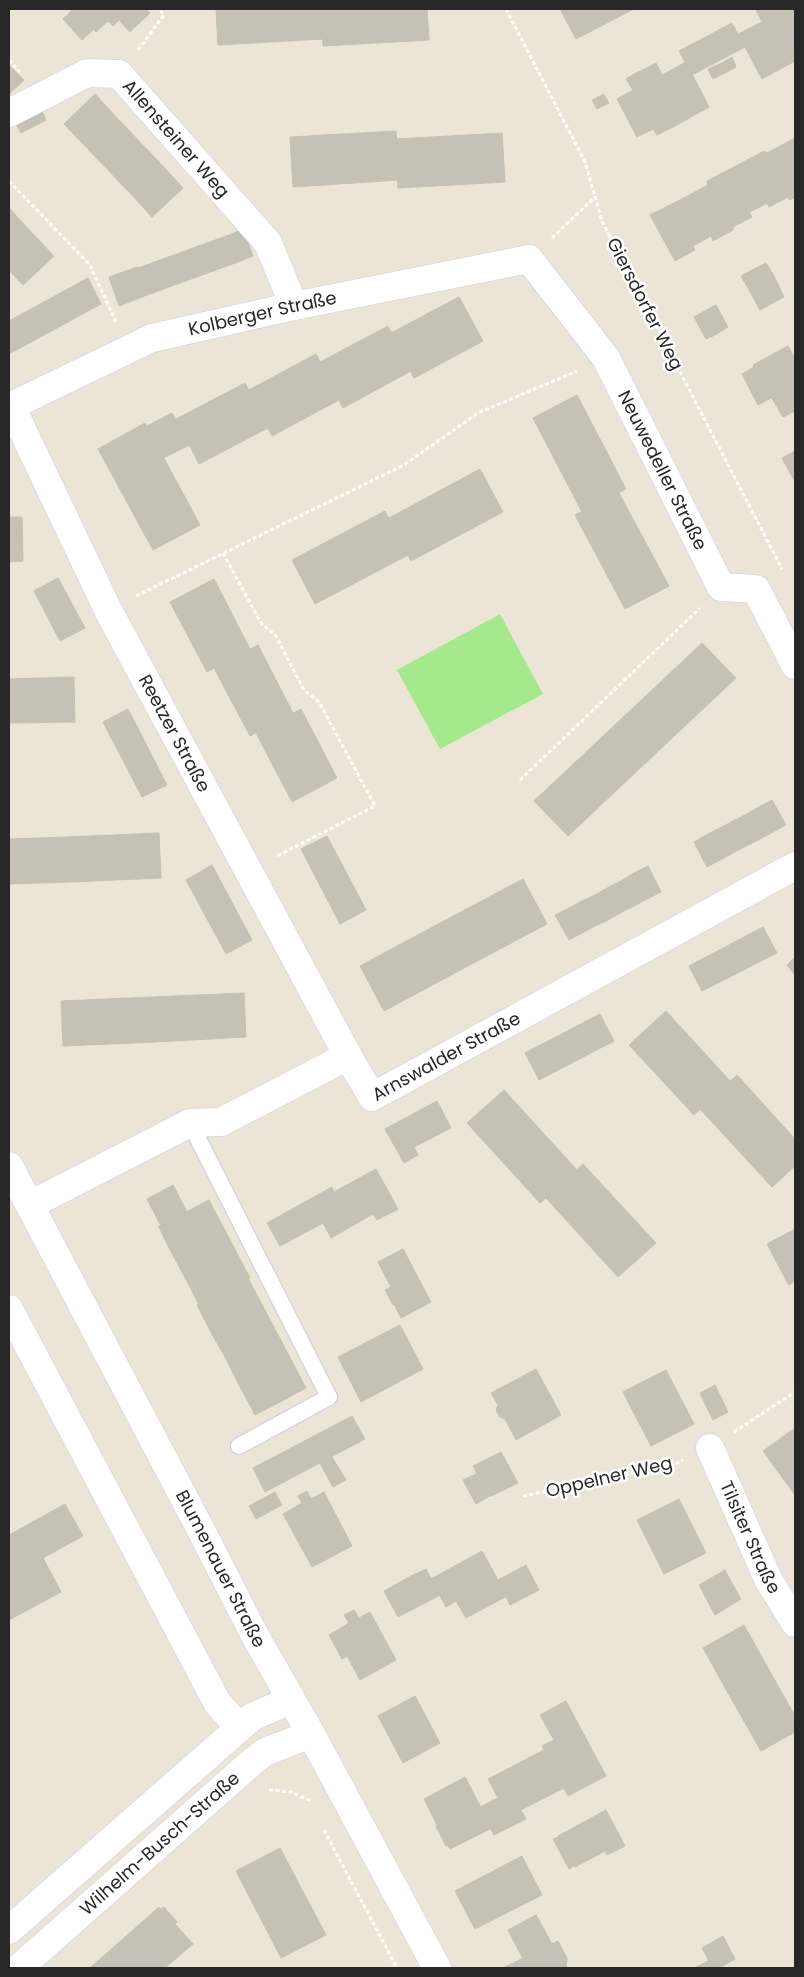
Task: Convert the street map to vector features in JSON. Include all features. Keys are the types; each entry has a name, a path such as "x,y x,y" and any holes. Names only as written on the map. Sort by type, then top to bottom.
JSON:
{"street":[{"name":"Allensteiner Weg","path":"9,113 87,73 119,74 268,243 294,306"},
{"name":"Kolberger Straße","path":"10,406 152,338 294,306 529,259"},
{"name":"Neuwedeller Straße","path":"529,259 606,358 721,587"},
{"name":"Reetzer Straße","path":"10,406 108,610 348,1056"},
{"path":"721,587 756,589 795,664"},
{"name":"Arnswalder Straße","path":"348,1056 372,1097 795,866"},
{"path":"30,1205 190,1123 221,1122 348,1056"},
{"name":"Blumenauer Straße","path":"9,1166 254,1634 311,1734 437,1968"},
{"path":"9,1309 218,1704 240,1727"},
{"name":"Tilsiter Straße","path":"710,1448 768,1578 795,1622"},
{"name":"Wilhelm-Busch-Straße","path":"9,1930 252,1717 291,1700"},
{"name":"Wilhelm-Busch-Straße","path":"18,1968 252,1762 265,1752 311,1734"}],"lane":[{"path":"190,1123 329,1397 239,1446"}],"path":[{"path":"119,74 164,15 159,9"},
{"name":"Giersdorfer Weg","path":"506,9 585,162 602,220 786,577"},
{"path":"9,181 90,265 130,349"},
{"path":"529,259 595,197"},
{"path":"108,610 404,466 478,413 606,358"},
{"path":"223,554 261,623 276,636 304,690 319,702 375,806 248,871"},
{"path":"520,780 721,587"},
{"name":"Oppelner Weg","path":"523,1496 673,1465 710,1448 795,1392"},
{"path":"310,1800 314,1809"},
{"path":"323,1826 398,1968"}],"green space":[{"path":"500,614 543,694 440,749 397,670"}],"building":[{"path":"73,9 121,9 96,32 94,29 82,40 63,19"},
{"path":"121,9 146,9 150,13 130,32 119,20 113,26 108,21"},
{"path":"216,9 321,9 323,39 218,45"},
{"path":"321,9 427,9 429,40 323,46"},
{"path":"560,9 634,9 576,39"},
{"path":"769,9 795,59 795,61 762,79 738,34 762,22 756,10"},
{"path":"769,9 782,9 783,11 795,9 795,59"},
{"path":"732,23 745,47 692,75 679,51"},
{"path":"732,57 736,67 725,73 720,64"},
{"path":"686,62 709,107 675,126 645,69 656,63 662,75"},
{"path":"720,64 725,73 713,79 708,69"},
{"path":"9,65 24,80 9,94"},
{"path":"645,69 675,126 657,135 653,129 637,137 617,99 640,86 634,74"},
{"path":"634,74 640,86 633,90 626,79"},
{"path":"95,94 117,118 86,147 64,124"},
{"path":"604,94 609,103 597,109 592,100"},
{"path":"40,107 46,120 21,133 14,120"},
{"path":"117,118 139,141 108,170 86,147"},
{"path":"396,131 399,180 293,187 290,137"},
{"path":"502,133 505,182 398,188 396,139"},
{"path":"795,138 795,197 790,200 764,151 767,153"},
{"path":"139,141 161,164 130,193 108,170"},
{"path":"764,151 790,200 788,197 769,207 767,203 758,208 736,166"},
{"path":"161,164 183,188 152,217 130,193"},
{"path":"736,166 758,208 749,212 752,217 733,227 733,230 707,181"},
{"path":"707,181 733,230 713,241 711,236 702,241 680,200 708,185"},
{"path":"680,200 702,241 693,246 695,250 675,261 650,215"},
{"path":"9,210 32,233 9,255"},
{"path":"243,229 253,256 238,262 229,235"},
{"path":"32,233 54,256 23,285 9,270 9,255"},
{"path":"229,235 238,262 147,295 138,268"},
{"path":"766,263 773,274 760,281 754,269"},
{"path":"137,267 147,295 119,306 109,277"},
{"path":"754,269 760,281 748,288 741,276"},
{"path":"773,274 784,297 760,310 748,288"},
{"path":"88,278 101,304 9,354 9,321"},
{"path":"459,297 483,341 414,378 391,333"},
{"path":"716,305 728,327 715,335 703,312"},
{"path":"703,312 715,335 706,339 694,317"},
{"path":"388,326 411,371 343,408 320,362"},
{"path":"788,346 795,359 795,411 783,417 771,398 758,405 742,374 754,367 753,365"},
{"path":"316,354 339,400 272,436 249,390"},
{"path":"245,383 268,428 199,464 176,419"},
{"path":"577,395 626,489 582,512 533,418"},
{"path":"172,413 189,445 164,458 147,426"},
{"path":"145,423 200,525 153,550 98,449"},
{"path":"795,451 795,482 782,458"},
{"path":"480,469 503,512 411,561 389,518"},
{"path":"619,493 669,586 625,609 575,515"},
{"path":"385,511 408,555 315,604 292,560"},
{"path":"9,517 22,517 23,561 9,562"},
{"path":"58,578 85,628 60,641 34,591"},
{"path":"214,579 250,649 207,672 170,602"},
{"path":"702,643 736,678 568,836 534,801"},
{"path":"258,645 293,713 250,736 214,668"},
{"path":"74,677 75,722 9,723 9,679"},
{"path":"128,709 167,785 142,797 103,722"},
{"path":"301,709 337,778 292,802 256,733"},
{"path":"772,800 786,825 773,832 759,807"},
{"path":"759,807 773,832 760,839 747,814"},
{"path":"747,814 760,839 746,846 733,821"},
{"path":"733,821 746,846 733,853 720,828"},
{"path":"720,828 733,853 720,860 706,835"},
{"path":"159,833 161,878 69,882 68,837"},
{"path":"706,835 720,860 707,867 694,842"},
{"path":"327,836 366,910 340,924 301,849"},
{"path":"68,837 69,882 9,884 9,839"},
{"path":"212,865 252,940 226,954 186,880"},
{"path":"648,866 661,892 647,899 634,873"},
{"path":"634,873 647,899 634,906 621,881"},
{"path":"523,879 547,924 466,967 442,922"},
{"path":"621,881 634,906 622,912 609,887"},
{"path":"609,887 622,912 608,920 595,895"},
{"path":"595,895 608,920 595,926 582,901"},
{"path":"582,901 595,926 582,933 569,908"},
{"path":"569,908 582,933 569,940 555,915"},
{"path":"442,922 466,967 384,1011 360,966"},
{"path":"763,927 777,953 702,991 689,966"},
{"path":"795,957 795,975 787,965"},
{"path":"244,993 246,1037 155,1042 152,997"},
{"path":"152,997 155,1042 63,1046 61,1001"},
{"path":"666,1011 731,1082 694,1115 629,1045"},
{"path":"600,1014 614,1041 539,1080 525,1053"},
{"path":"737,1075 795,1139 795,1166 772,1187 700,1109"},
{"path":"504,1090 577,1170 540,1203 467,1123"},
{"path":"437,1101 451,1128 414,1147 418,1155 404,1163 385,1129"},
{"path":"583,1164 656,1243 618,1277 546,1198"},
{"path":"376,1169 398,1209 377,1220 373,1214 331,1238 323,1223 280,1246 267,1223 332,1187 334,1192"},
{"path":"173,1185 187,1212 161,1226 147,1199"},
{"path":"209,1200 250,1278 199,1304 204,1300 195,1284 190,1287 168,1246 174,1243 165,1226 160,1229 158,1227"},
{"path":"165,1226 174,1243 168,1246 160,1229"},
{"path":"795,1229 795,1275 786,1280 767,1244"},
{"path":"403,1249 424,1289 393,1305 385,1290 391,1287 378,1262"},
{"path":"795,1275 795,1281 789,1285 786,1280"},
{"path":"248,1278 306,1388 280,1402 277,1396 252,1409 239,1385 246,1382 230,1352 224,1355 213,1336 219,1333 203,1302"},
{"path":"195,1284 204,1300 198,1303 190,1287"},
{"path":"424,1289 431,1302 401,1318 394,1304"},
{"path":"203,1302 219,1333 213,1336 197,1305"},
{"path":"400,1325 423,1369 361,1402 338,1357"},
{"path":"230,1352 246,1382 239,1385 224,1355"},
{"path":"536,1369 561,1415 516,1440 505,1419 500,1417 496,1410 498,1405 491,1393"},
{"path":"666,1370 694,1424 651,1446 623,1392"},
{"path":"715,1385 728,1412 713,1420 700,1393"},
{"path":"277,1396 280,1402 255,1415 252,1409"},
{"path":"352,1416 365,1439 265,1492 253,1468"},
{"path":"795,1428 795,1495 763,1451"},
{"path":"501,1452 518,1483 489,1497 473,1466"},
{"path":"332,1457 346,1480 333,1487 320,1463"},
{"path":"476,1474 488,1497 476,1504 463,1480"},
{"path":"307,1491 311,1499 324,1492 352,1546 312,1567 283,1514 302,1503 298,1496"},
{"path":"275,1492 282,1505 256,1519 249,1506"},
{"path":"679,1499 706,1553 664,1574 637,1520"},
{"path":"65,1504 83,1536 43,1558 61,1592 9,1620 9,1535"},
{"path":"482,1551 507,1596 466,1618 456,1601 446,1607 431,1579"},
{"path":"526,1565 539,1590 510,1605 498,1580"},
{"path":"426,1569 440,1595 425,1603 411,1576"},
{"path":"725,1570 733,1585 707,1600 699,1585"},
{"path":"411,1576 425,1603 398,1617 384,1591"},
{"path":"733,1585 741,1599 715,1615 707,1600"},
{"path":"354,1610 359,1618 370,1612 396,1660 360,1680 347,1656 342,1659 329,1635 349,1623 344,1615"},
{"path":"744,1625 773,1677 732,1700 703,1648"},
{"path":"773,1677 795,1716 795,1732 761,1751 732,1700"},
{"path":"415,1696 440,1743 403,1763 378,1716"},
{"path":"566,1701 606,1776 568,1796 564,1788 521,1810 526,1819 494,1835 480,1807 498,1798 488,1779 544,1750 542,1746 554,1740 540,1715"},
{"path":"465,1777 492,1828 450,1849 448,1845 446,1846 424,1799"},
{"path":"606,1810 625,1846 607,1855 605,1851 575,1867 558,1836"},
{"path":"559,1837 574,1866 569,1869 553,1839"},
{"path":"280,1848 326,1935 281,1958 236,1871"},
{"path":"522,1856 542,1895 475,1929 455,1891"},
{"path":"159,1907 161,1909 164,1907 177,1922 175,1924 193,1944 165,1968 90,1968"},
{"path":"536,1915 552,1944 522,1957 508,1930"},
{"path":"723,1936 735,1959 721,1967 715,1957 709,1961 702,1948"},
{"path":"558,1941 567,1958 566,1968 503,1968"},
{"path":"715,1957 722,1968 694,1968 709,1961"}]}
